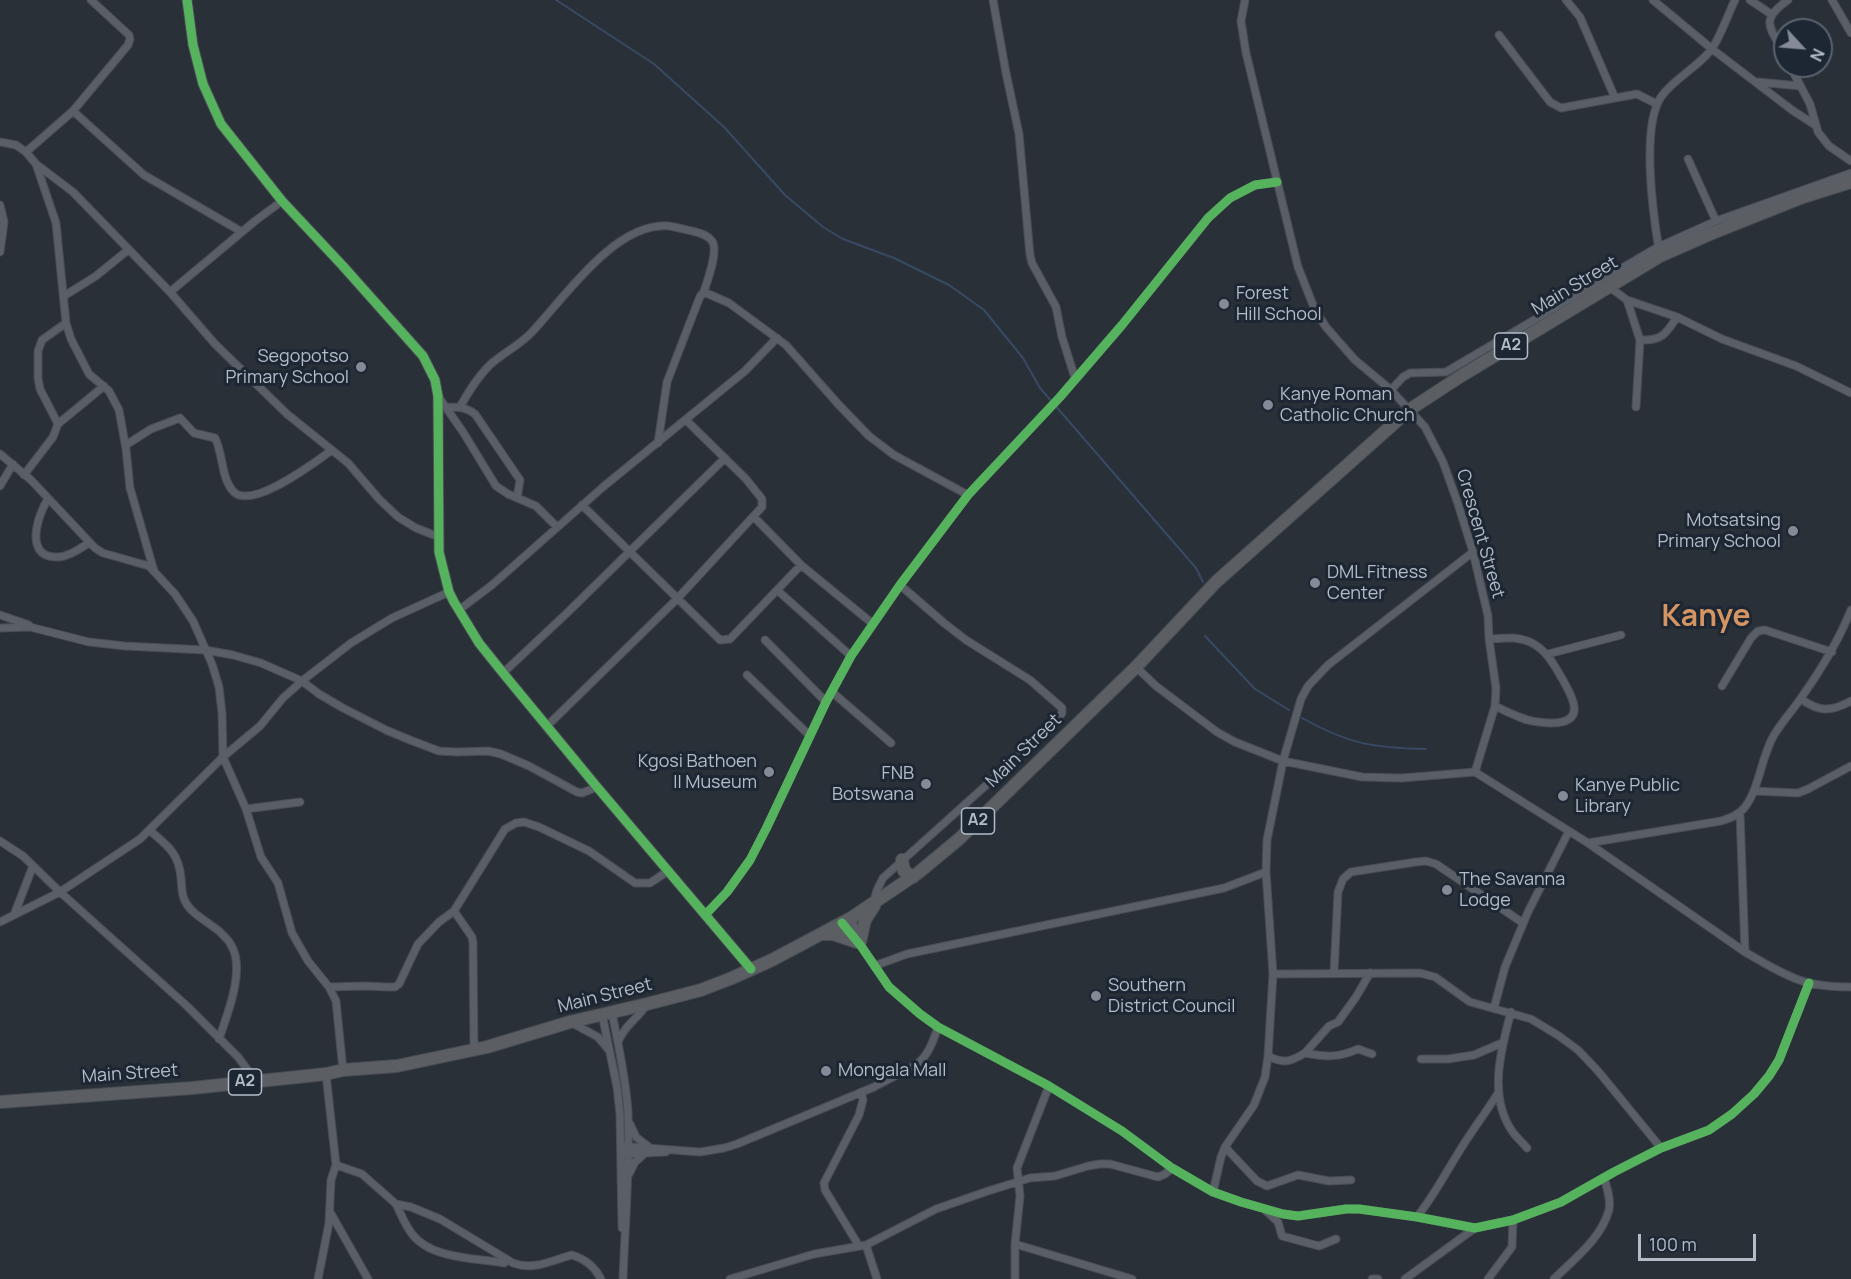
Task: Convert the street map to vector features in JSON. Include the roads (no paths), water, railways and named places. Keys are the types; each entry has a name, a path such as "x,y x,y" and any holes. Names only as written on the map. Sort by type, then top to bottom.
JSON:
{"highway":[{"name":"Main Street","path":"0,1102 192,1088 397,1066 474,1050 570,1022 701,990 772,960 877,901 913,877 959,838 1136,667 1216,582 1409,410 1461,375 1608,286 1659,252 1803,197 1851,182"},
{"path":"902,860 904,871 913,877"},
{"path":"820,935 832,933 859,943 865,920 877,901"}],"street":[{"path":"26,152 73,111 128,45 129,35 91,0"},
{"path":"188,0 193,45 203,84 221,124 282,201 423,356 435,380 438,396 440,460 439,552 449,592 459,610 503,673 751,969"},
{"path":"993,0 1019,134 1030,255 1056,307 1062,337 1075,378"},
{"name":"Crescent Street","path":"1245,0 1241,21 1246,54 1298,267 1315,310 1326,327 1355,360 1391,390 1425,427 1443,462 1473,552 1488,616 1496,688 1495,706 1475,772"},
{"path":"1566,0 1580,17 1615,98"},
{"path":"1653,0 1712,49 1815,125"},
{"path":"1659,252 1650,161 1651,127 1657,104 1667,90 1712,49 1735,0"},
{"path":"1750,0 1771,14"},
{"path":"1773,33 1769,20 1771,14 1788,0"},
{"path":"1832,0 1851,33"},
{"path":"1499,35 1555,106 1561,108 1636,94 1657,104"},
{"path":"1796,78 1810,104 1815,125 1829,146 1851,161"},
{"path":"1757,82 1800,86"},
{"path":"73,111 144,175 242,232"},
{"path":"0,142 16,145 26,152 36,164 73,192 171,292 215,344 287,414 348,463 398,517 416,528 439,537"},
{"path":"1688,159 1716,221"},
{"path":"36,164 56,223 66,323 71,339 89,374 113,396 118,410 126,445 130,488 154,571"},
{"path":"1391,390 1402,377 1410,373 1446,372 1716,221 1851,173"},
{"path":"705,915 727,892 750,860 826,702 851,656 900,585 968,495 1060,397 1122,325 1208,218 1230,198 1255,185 1276,182"},
{"path":"171,292 282,201"},
{"path":"0,205 4,222 0,252"},
{"path":"460,407 473,383 492,363 530,334 598,258 621,240 647,229 668,226 703,233 713,241 715,252 703,294 699,299 667,382 658,443"},
{"path":"64,296 96,276 129,250"},
{"path":"1608,286 1627,300 1677,317 1764,356 1797,366 1851,393"},
{"path":"703,294 713,295 729,303 791,349 831,397 869,436 894,455 968,495"},
{"path":"1627,300 1640,340 1636,407"},
{"path":"1640,340 1654,341 1666,334 1677,317"},
{"path":"58,424 40,389 37,360 42,340 66,323"},
{"path":"459,610 492,585 582,505 745,371 777,338"},
{"path":"24,475 53,437 58,424 104,386"},
{"path":"438,396 496,486 536,506 557,527"},
{"path":"446,407 469,409 475,414 520,480 517,498"},
{"path":"126,445 151,429 180,418 194,434 215,438 228,483 237,495 242,497 281,484 332,450"},
{"path":"547,726 676,599 762,507 762,499 686,420"},
{"path":"0,454 13,464 89,543 99,551 141,563 154,571 188,612 212,664 219,687 223,757 246,809 261,857 278,883 292,933 336,1001 343,1070"},
{"path":"503,673 725,458"},
{"path":"0,486 13,464"},
{"path":"48,499 42,508 37,526 36,543 40,550 54,557 65,556 89,543"},
{"path":"582,505 717,638 728,640 801,565"},
{"path":"754,517 801,565 873,624"},
{"path":"1213,1192 1221,1157 1257,1099 1265,1077 1273,974 1266,872 1267,840 1283,761 1301,699 1308,686 1328,665 1473,552"},
{"path":"877,901 877,890 883,878 1052,726 1062,713 1062,708 1030,680 944,623 900,585"},
{"path":"777,590 851,656"},
{"path":"0,922 60,892 149,830 223,757 260,726 302,681 351,643 377,626 449,592"},
{"path":"1588,843 1721,821 1740,813 1747,805 1754,790 1772,738 1832,652 1851,610"},
{"path":"0,615 89,642 205,650 247,659 302,681 343,708 386,730 439,751 488,751 529,766 577,792 582,793 597,787"},
{"path":"0,628 37,628"},
{"path":"1722,686 1751,638 1758,631 1766,630 1832,652"},
{"path":"1548,654 1621,635"},
{"path":"1489,639 1517,638 1531,642 1548,654 1575,706 1574,714 1568,720 1559,723 1537,722 1495,706"},
{"path":"765,640 826,702"},
{"path":"1136,667 1156,686 1217,732 1235,742 1283,761 1362,777 1402,778 1475,772 1588,843 1767,965 1809,983 1851,987"},
{"path":"747,675 810,736"},
{"path":"832,692 891,743"},
{"path":"1801,699 1812,707 1828,710 1851,701"},
{"path":"1754,790 1798,793 1851,766"},
{"path":"246,809 300,802"},
{"path":"1740,813 1745,952"},
{"path":"329,987 395,987 402,980 418,944 439,922 454,911 505,829 516,822 539,827 589,851 636,883 650,883 668,871"},
{"path":"149,830 178,858 184,900 220,932 234,951 235,981 219,1039"},
{"path":"1494,1008 1505,967 1523,923 1569,831"},
{"path":"0,841 23,856 187,1006 238,1057 256,1081"},
{"path":"1334,973 1338,892 1343,879 1351,872 1426,861 1436,864 1523,923"},
{"path":"14,915 33,866"},
{"path":"874,966 907,954 1224,888 1266,872"},
{"path":"454,911 472,937 473,943 474,1050"},
{"path":"846,920 856,929 859,943 885,982 920,1014 938,1027 1049,1086 1122,1131 1172,1168 1213,1192 1283,1214 1298,1216 1346,1209 1417,1217 1475,1228 1513,1220 1561,1202 1661,1148 1709,1130 1732,1114 1754,1094 1779,1060 1809,983"},
{"path":"1268,1056 1280,1062 1293,1060 1305,1053 1329,1026 1338,1022 1370,973"},
{"path":"1273,974 1420,973 1435,976 1470,1002 1531,1019 1578,1050 1611,1086 1661,1148"},
{"path":"617,1043 626,1027 641,1014 647,1004"},
{"path":"1511,1012 1502,1043 1498,1093 1503,1115 1512,1131 1527,1148"},
{"path":"607,1013 617,1043 625,1081 628,1119 620,1201 624,1270"},
{"path":"607,1013 626,1183 623,1279"},
{"path":"570,1022 598,1037 610,1051"},
{"path":"624,1150 700,1152 724,1148 896,1076 922,1060 930,1048 938,1027"},
{"path":"1421,1059 1448,1059 1474,1055 1502,1043"},
{"path":"1305,1053 1344,1056 1358,1049 1372,1054"},
{"path":"318,1279 330,1212 331,1179 336,1165 326,1074"},
{"path":"1015,1279 1015,1244 1019,1209 1017,1168 1049,1086"},
{"path":"861,1092 863,1100 859,1115 824,1183 825,1190 863,1245 877,1279"},
{"path":"1417,1217 1431,1199 1458,1152 1484,1117 1498,1093"},
{"path":"628,1119 636,1137 647,1150"},
{"path":"1226,1147 1257,1181 1267,1186 1298,1175 1329,1181 1351,1180"},
{"path":"626,1183 632,1165 647,1150"},
{"path":"729,1279 814,1254 863,1245 936,1209 1030,1178 1055,1176 1100,1164 1110,1164 1158,1177 1172,1168"},
{"path":"336,1165 362,1174 396,1204 411,1233 425,1247 454,1256 504,1263 507,1260"},
{"path":"1554,1279 1589,1245 1600,1229 1609,1209 1609,1196 1604,1178"},
{"path":"396,1204 411,1207 441,1219 518,1265 539,1266 572,1255 589,1264 601,1279"},
{"path":"1264,1209 1278,1222 1282,1236 1319,1246 1336,1239"},
{"path":"330,1212 368,1279"},
{"path":"1488,1279 1512,1247 1513,1220"},
{"path":"1405,1279 1475,1228"},
{"path":"1015,1244 1132,1279"},
{"path":"1372,1279 1378,1279"}],"waterway":[{"path":"556,0 654,64 724,127 785,195 823,227 843,239 894,258 949,285 984,310 1023,358 1040,388 1196,568 1203,582"},
{"path":"1205,636 1255,689 1289,710"},
{"path":"1302,718 1333,734 1362,743 1426,749"}],"place":[{"name":"Forest Hill School","path":"1224,304"},
{"name":"Segopotso Primary School","path":"361,367"},
{"name":"Kanye Roman Catholic Church","path":"1268,405"},
{"name":"Motsatsing Primary School","path":"1793,531"},
{"name":"DML Fitness Center","path":"1315,583"},
{"name":"Kgosi Bathoen II Museum","path":"769,772"},
{"name":"FNB Botswana","path":"926,784"},
{"name":"Kanye Public Library","path":"1563,796"},
{"name":"The Savanna Lodge","path":"1447,890"},
{"name":"Southern District Council","path":"1096,996"},
{"name":"Mongala Mall","path":"826,1071"}],"district":[{"name":"Kanye","path":"1706,618"}]}
